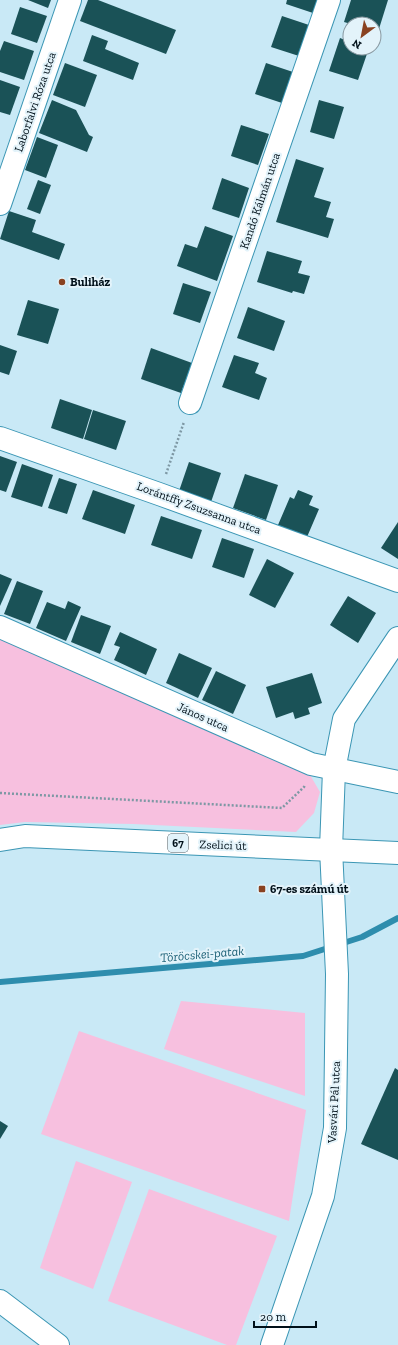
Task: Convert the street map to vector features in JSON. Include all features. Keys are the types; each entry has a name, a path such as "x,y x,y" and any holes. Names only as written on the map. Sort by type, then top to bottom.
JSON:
{"street":[{"name":"Laborfalvi Róza utca","path":"0,204 70,0"},
{"name":"Kandó Kálmán utca","path":"190,403 329,0"},
{"name":"Lorántffy Zsuzsanna utca","path":"0,438 398,581"},
{"name":"János utca","path":"0,627 311,764 334,770 398,782"},
{"path":"331,849 334,770 344,719 398,638"},
{"name":"Zselici út","path":"0,840 25,836 331,849 398,854"},
{"name":"Vasvári Pál utca","path":"272,1345 323,1196 335,1128 337,974 331,849"},
{"path":"0,1301 58,1345"}],"path":[{"path":"159,494 190,403"},
{"path":"0,793 282,808 304,787 311,764"}],"shaded area":[{"path":"0,636 306,768 320,792 314,813 296,832 133,824 25,822 0,825"},
{"path":"181,1001 305,1013 305,1096 164,1049"},
{"path":"79,1031 306,1110 289,1221 41,1134"},
{"path":"76,1161 132,1182 93,1289 40,1268"},
{"path":"149,1189 277,1236 236,1345 227,1345 108,1301"}],"building":[{"path":"28,0 51,0 48,8"},
{"path":"88,0 98,0 176,30 166,54 80,21"},
{"path":"287,0 318,0 313,13 286,4"},
{"path":"351,0 388,0 382,19 382,16 346,16"},
{"path":"20,7 47,16 37,43 11,34"},
{"path":"282,16 309,25 299,56 271,47"},
{"path":"92,35 108,41 105,49 139,63 133,80 83,61"},
{"path":"340,38 342,39 342,56 366,56 358,80 329,71"},
{"path":"4,41 34,51 24,80 0,72 0,51"},
{"path":"65,63 97,75 85,107 53,95"},
{"path":"266,63 293,72 282,103 255,94"},
{"path":"0,80 20,87 10,115 0,112"},
{"path":"52,100 76,110 89,135 93,137 87,152 39,133"},
{"path":"319,100 344,107 334,139 310,132"},
{"path":"241,125 269,134 258,165 231,156"},
{"path":"37,137 58,145 46,178 25,170"},
{"path":"296,159 324,168 314,197 331,202 326,217 334,219 328,238 276,222"},
{"path":"222,178 249,188 239,218 212,209"},
{"path":"38,180 51,185 40,214 27,209"},
{"path":"9,211 36,220 32,232 65,244 59,260 0,239"},
{"path":"205,226 233,236 217,281 177,266 185,244 197,248"},
{"path":"267,251 302,261 298,273 310,276 304,294 293,291 292,293 257,282"},
{"path":"183,283 211,292 200,323 173,314"},
{"path":"28,300 59,309 48,344 17,335"},
{"path":"248,307 285,321 274,351 237,338"},
{"path":"0,345 17,351 9,375 0,372"},
{"path":"151,348 192,363 181,393 141,379"},
{"path":"234,355 259,363 255,373 267,378 259,400 222,387"},
{"path":"60,399 92,410 83,439 51,428"},
{"path":"93,410 126,421 116,450 84,439"},
{"path":"0,456 17,462 6,492 0,490"},
{"path":"189,462 221,473 211,502 179,491"},
{"path":"22,464 53,475 42,507 11,497"},
{"path":"245,474 278,485 266,520 233,508"},
{"path":"59,478 77,484 67,514 48,508"},
{"path":"93,490 135,505 125,534 82,519"},
{"path":"298,490 313,496 309,505 319,509 307,537 278,525 290,497 294,499"},
{"path":"161,516 202,530 192,559 151,545"},
{"path":"398,522 398,559 381,548"},
{"path":"222,538 254,549 244,578 212,567"},
{"path":"267,559 294,573 275,608 249,595"},
{"path":"0,574 12,579 0,606"},
{"path":"17,581 43,591 30,624 4,614"},
{"path":"348,596 376,613 358,643 330,625"},
{"path":"68,601 81,607 66,641 36,628 47,602 65,609"},
{"path":"81,615 111,626 100,654 71,642"},
{"path":"120,632 157,649 146,675 114,660 120,647 114,645"},
{"path":"179,653 212,668 198,698 166,683"},
{"path":"216,671 246,685 233,714 202,700"},
{"path":"312,673 322,703 308,708 310,714 295,719 293,712 276,718 266,687"},
{"path":"395,1068 398,1070 398,1160 361,1144"},
{"path":"0,1121 8,1126 0,1139"}],"waterway":[{"name":"Töröcskei-patak","path":"0,982 303,956 362,937 398,918"}],"place":[{"name":"Buliház","path":"62,282"},
{"name":"67-es számú út","path":"262,889"}]}
